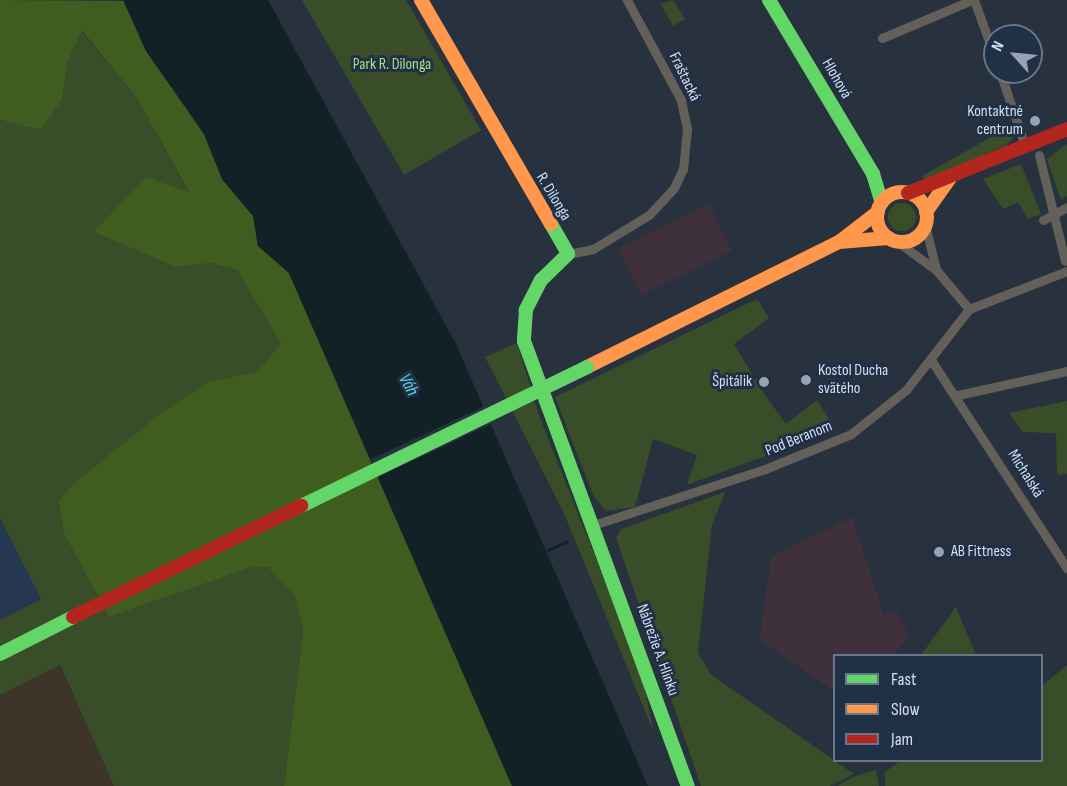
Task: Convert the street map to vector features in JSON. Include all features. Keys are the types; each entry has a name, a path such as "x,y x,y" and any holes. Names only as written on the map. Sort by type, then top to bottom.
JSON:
{"main road":[{"name":"R. Dilonga","path":"421,0 568,254"},
{"name":"Hlohová","path":"769,0 873,174 880,207"},
{"path":"0,654 839,242 880,207 903,193 950,178 1067,129"},
{"name":"Hlohová","path":"873,174 903,193"},
{"path":"839,242 912,240 950,178"},
{"path":"903,193 926,219"},
{"path":"880,207 879,228 893,240"},
{"name":"Nábrežie A. Hlinku","path":"568,254 541,280 526,310 524,341 548,416 593,525 688,786"}],"street":[{"name":"Fraštacká","path":"568,254 593,249 649,215 674,188 686,155 681,100 627,0"},
{"path":"882,38 973,0 983,26"},
{"path":"1004,84 1025,146"},
{"path":"1039,155 1066,259"},
{"path":"1043,220 1054,217 1067,207"},
{"path":"926,219 937,271"},
{"path":"893,240 937,271 969,309 1066,259"},
{"path":"1053,255 1066,259"},
{"name":"Pod Beranom","path":"593,525 834,442 882,413 931,360 969,309"},
{"name":"Michalská","path":"931,360 958,395 1067,569"},
{"path":"958,395 1067,371"}],"shaded area":[{"path":"709,204 732,251 641,295 618,248"},
{"path":"852,517 884,615 896,610 909,636 895,654 833,654 833,690 759,639 772,556"},
{"path":"0,518 41,599 0,620"},
{"path":"59,665 114,786 0,786 0,695"}],"green space":[{"path":"0,0 124,1 146,51 204,134 222,179 253,216 258,246 289,273 512,786 284,786 303,632 294,595 268,567 253,567 109,617 63,532 59,502 72,485 159,415 209,382 258,371 281,343 237,270 211,263 175,267 94,232 146,177 189,192 136,97 82,31 68,60 62,100 41,130 0,120"},
{"name":"Park R. Dilonga","path":"302,0 406,0 481,130 404,175"},
{"path":"673,0 685,19 673,26 661,4"},
{"path":"81,31 136,97 189,193 94,232 175,267 211,263 237,270 281,343 258,371 209,382 72,485 59,504 63,532 109,617 253,567 267,567 279,575 294,595 303,632 284,786 114,786 60,665 0,695 0,620 41,599 0,518 0,120 41,130 62,100 68,60"},
{"path":"1013,125 1015,136 1007,145 925,181 922,176"},
{"path":"1067,144 1067,196 1061,200 1047,159"},
{"path":"1021,164 1041,214 1028,219 1018,202 1003,209 983,179"},
{"path":"902,203 912,207 916,217 912,227 902,231 892,227 888,217 892,207"},
{"path":"757,299 769,318 734,344 765,395 786,424 817,400 836,430 687,485 697,455 653,439 635,507 606,511 593,495 555,397"},
{"path":"517,343 539,415 642,675 654,733 563,511 485,357"},
{"path":"1067,401 1067,474 1057,475 1056,433 1023,432 1009,413"},
{"path":"725,492 712,525 698,652 710,674 833,759 833,762 837,762 854,774 830,786 701,786 616,538 621,529"},
{"path":"956,607 976,654 922,654"},
{"path":"1067,665 1067,786 885,786 885,772 899,762 1043,762 1043,685"},
{"path":"876,770 879,786 837,786 855,776"}],"water":[{"name":"Váh","path":"123,0 268,0 456,344 648,786 512,786 289,273 258,246 253,216 222,179 204,134 146,51"}],"pier":[{"path":"487,405 495,422 377,477 369,460"}],"waterway":[{"path":"548,550 566,542"}],"traffic: fast":[{"path":"769,0 873,174 882,203"},
{"path":"551,224 568,254 541,280 526,310 524,341 688,786"},
{"path":"301,506 587,367"},
{"path":"0,654 73,617"}],"traffic: slow":[{"path":"421,0 551,224"},
{"path":"926,212 950,178"},
{"path":"902,192 916,196 923,203 927,217 923,231 916,238 902,242 888,238 881,231 877,217 881,203 888,196 902,192"},
{"path":"587,367 839,242 878,212"},
{"path":"839,242 889,238"}],"traffic: jam":[{"path":"908,193 1067,129"},
{"path":"73,617 301,506"}],"place":[{"name":"Kontaktné centrum","path":"1035,121"},
{"name":"Kostol Ducha svätého","path":"806,380"},
{"name":"Špitálik","path":"764,382"},
{"name":"AB Fittness","path":"939,552"}]}
